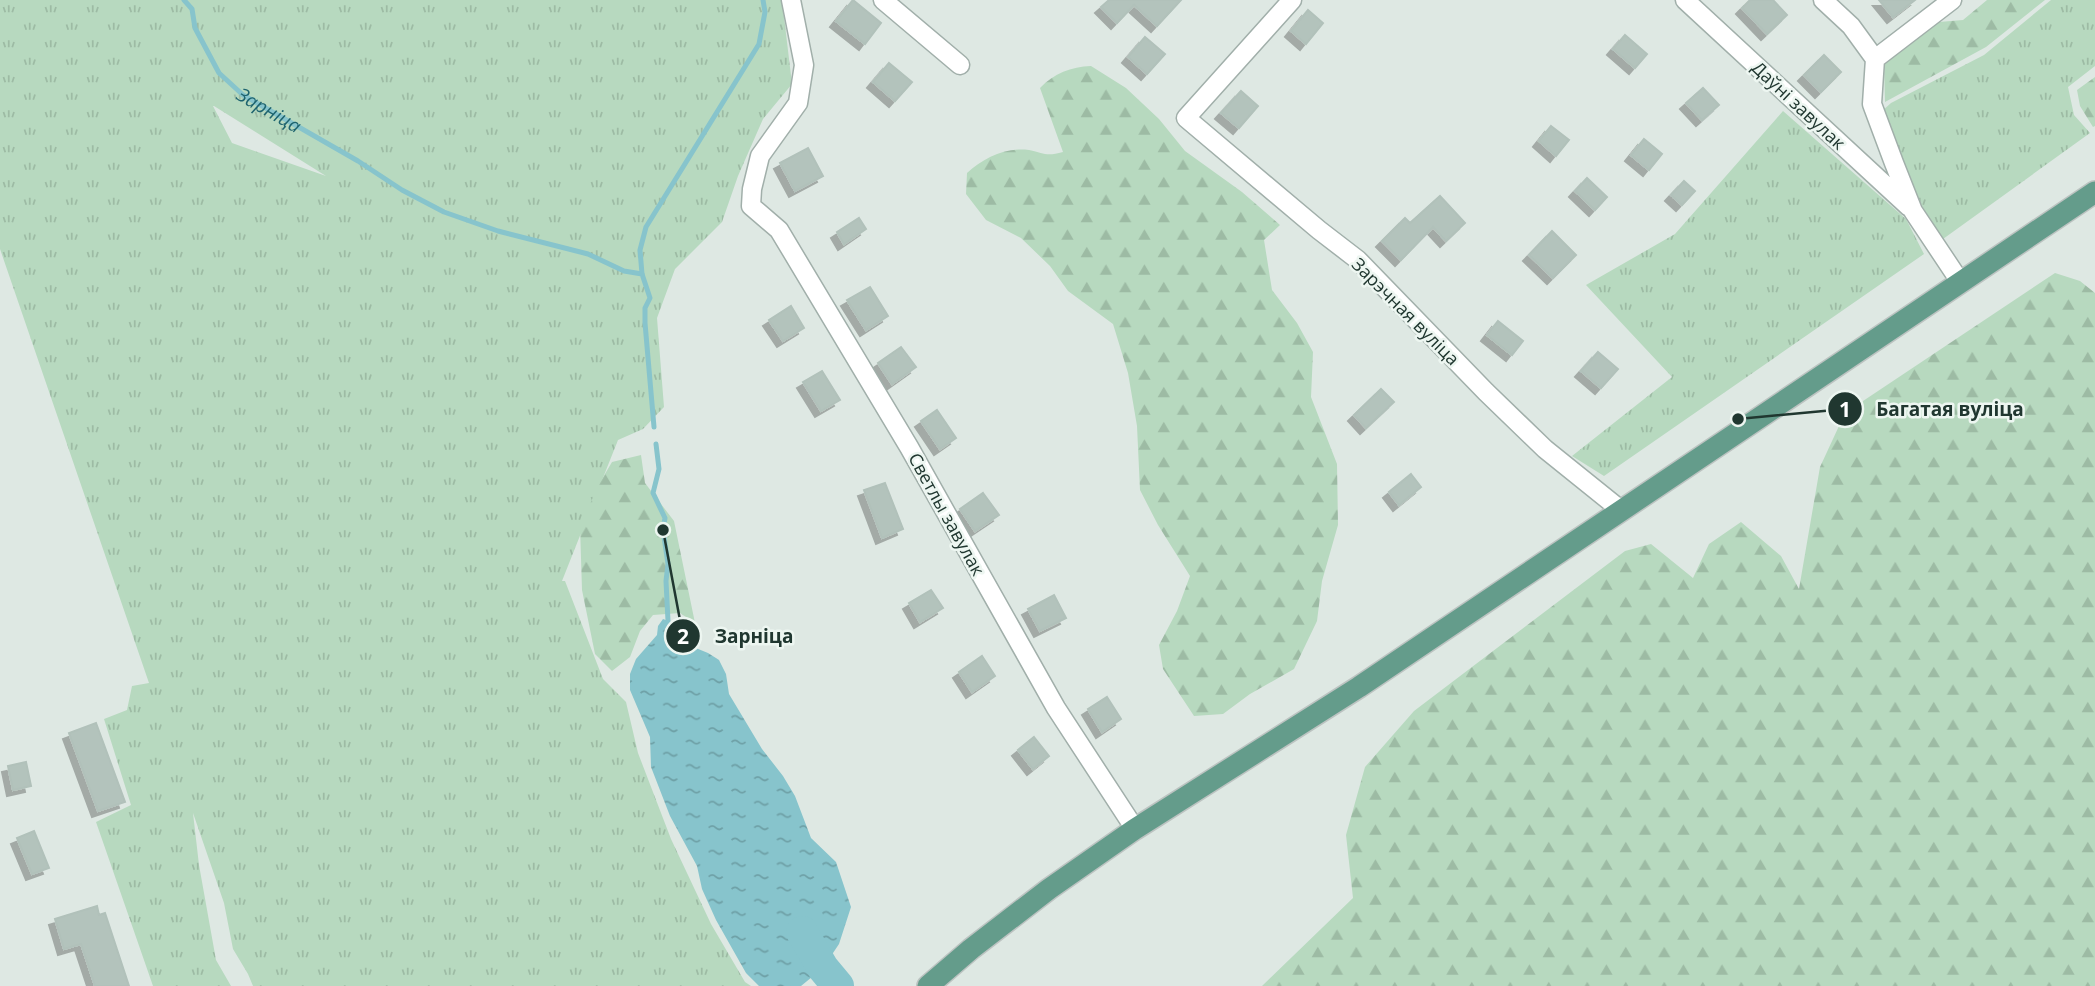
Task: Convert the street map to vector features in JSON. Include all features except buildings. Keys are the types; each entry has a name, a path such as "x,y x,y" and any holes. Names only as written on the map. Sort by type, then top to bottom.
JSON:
{"main road":[{"path":"928,986 1049,889 1129,820 1359,687 2095,192"}],"street":[{"name":"Светлы завулак","path":"791,0 804,65 798,103 760,156 752,188 751,206 779,230 909,447 1056,708 1129,820"},
{"path":"883,0 960,65"},
{"name":"Зарэчная вуліца","path":"1292,0 1185,118 1358,260 1545,449 1622,511"},
{"name":"Даўні завулак","path":"1685,0 1913,211"},
{"path":"1823,0 1851,26 1875,58 1872,104 1913,211 1961,284"},
{"path":"1875,58 1952,0"}],"green space":[{"path":"0,0 782,0 792,84 763,119 738,176 722,222 675,269 657,318 664,407 643,429 618,440 562,581 565,581 603,679 626,702 638,753 671,839 711,924 745,982 751,986 253,986 233,949 224,903 193,813 199,865 216,960 231,986 153,986 96,822 131,805 104,719 127,710 132,686 149,683 0,249","holes":["214,106 326,176 232,143"]},
{"path":"1987,0 2045,0 1986,47 1885,102 1884,61 1939,22 1963,20"},
{"path":"2051,0 2095,0 2095,66 2068,87 2074,115 2090,133 1943,239 1922,206 1882,111 1891,103 1984,55"},
{"path":"1091,66 1126,88 1159,119 1185,151 1242,192 1280,225 1264,240 1272,290 1297,323 1313,352 1311,397 1337,464 1338,525 1322,581 1317,621 1294,669 1250,694 1223,714 1194,716 1163,669 1159,645 1177,611 1190,576 1140,490 1137,426 1128,373 1113,324 1068,291 1050,266 1021,238 986,220 966,194 967,173 995,155 1012,150 1049,154 1063,152 1040,88 1063,72"},
{"path":"2095,77 2093,127 2080,106 2077,90"},
{"path":"1783,111 1906,219 1924,254 1604,476 1572,456 1672,377 1586,285 1675,234"},
{"path":"2055,273 2080,281 2095,293 2095,986 1262,986 1353,898 1346,835 1365,767 1414,711 1625,551 1651,544 1693,578 1709,544 1741,522 1781,556 1799,589 1820,467 1845,413"},
{"path":"641,455 645,483 674,521 695,623 680,613 653,615 640,631 630,657 612,671 595,654 582,590 580,526 612,462"}],"water":[{"path":"663,619 674,623 681,642 719,660 726,674 729,694 762,749 795,796 811,838 836,862 851,907 839,944 823,968 801,986 759,986 746,973 716,920 702,889 697,866 670,816 651,767 650,737 630,690 630,674 636,659 657,635 658,626"}],"waterway":[{"name":"Зарніца","path":"184,0 192,9 195,28 219,73 243,95 358,161 402,190 444,212 498,231 588,254 624,271 642,274 650,298 645,308 645,323 654,427"},
{"path":"642,274 640,250 646,227 759,44 765,12 763,0"},
{"name":"Зарніца","path":"656,444 659,469 653,493 665,518 663,530 668,564 668,621"},
{"name":"Зарніца","path":"802,932 823,968 838,986"}],"place":[{"name":"Багатая вуліца","path":"1738,419"},
{"name":"Зарніца","path":"663,530"}]}
